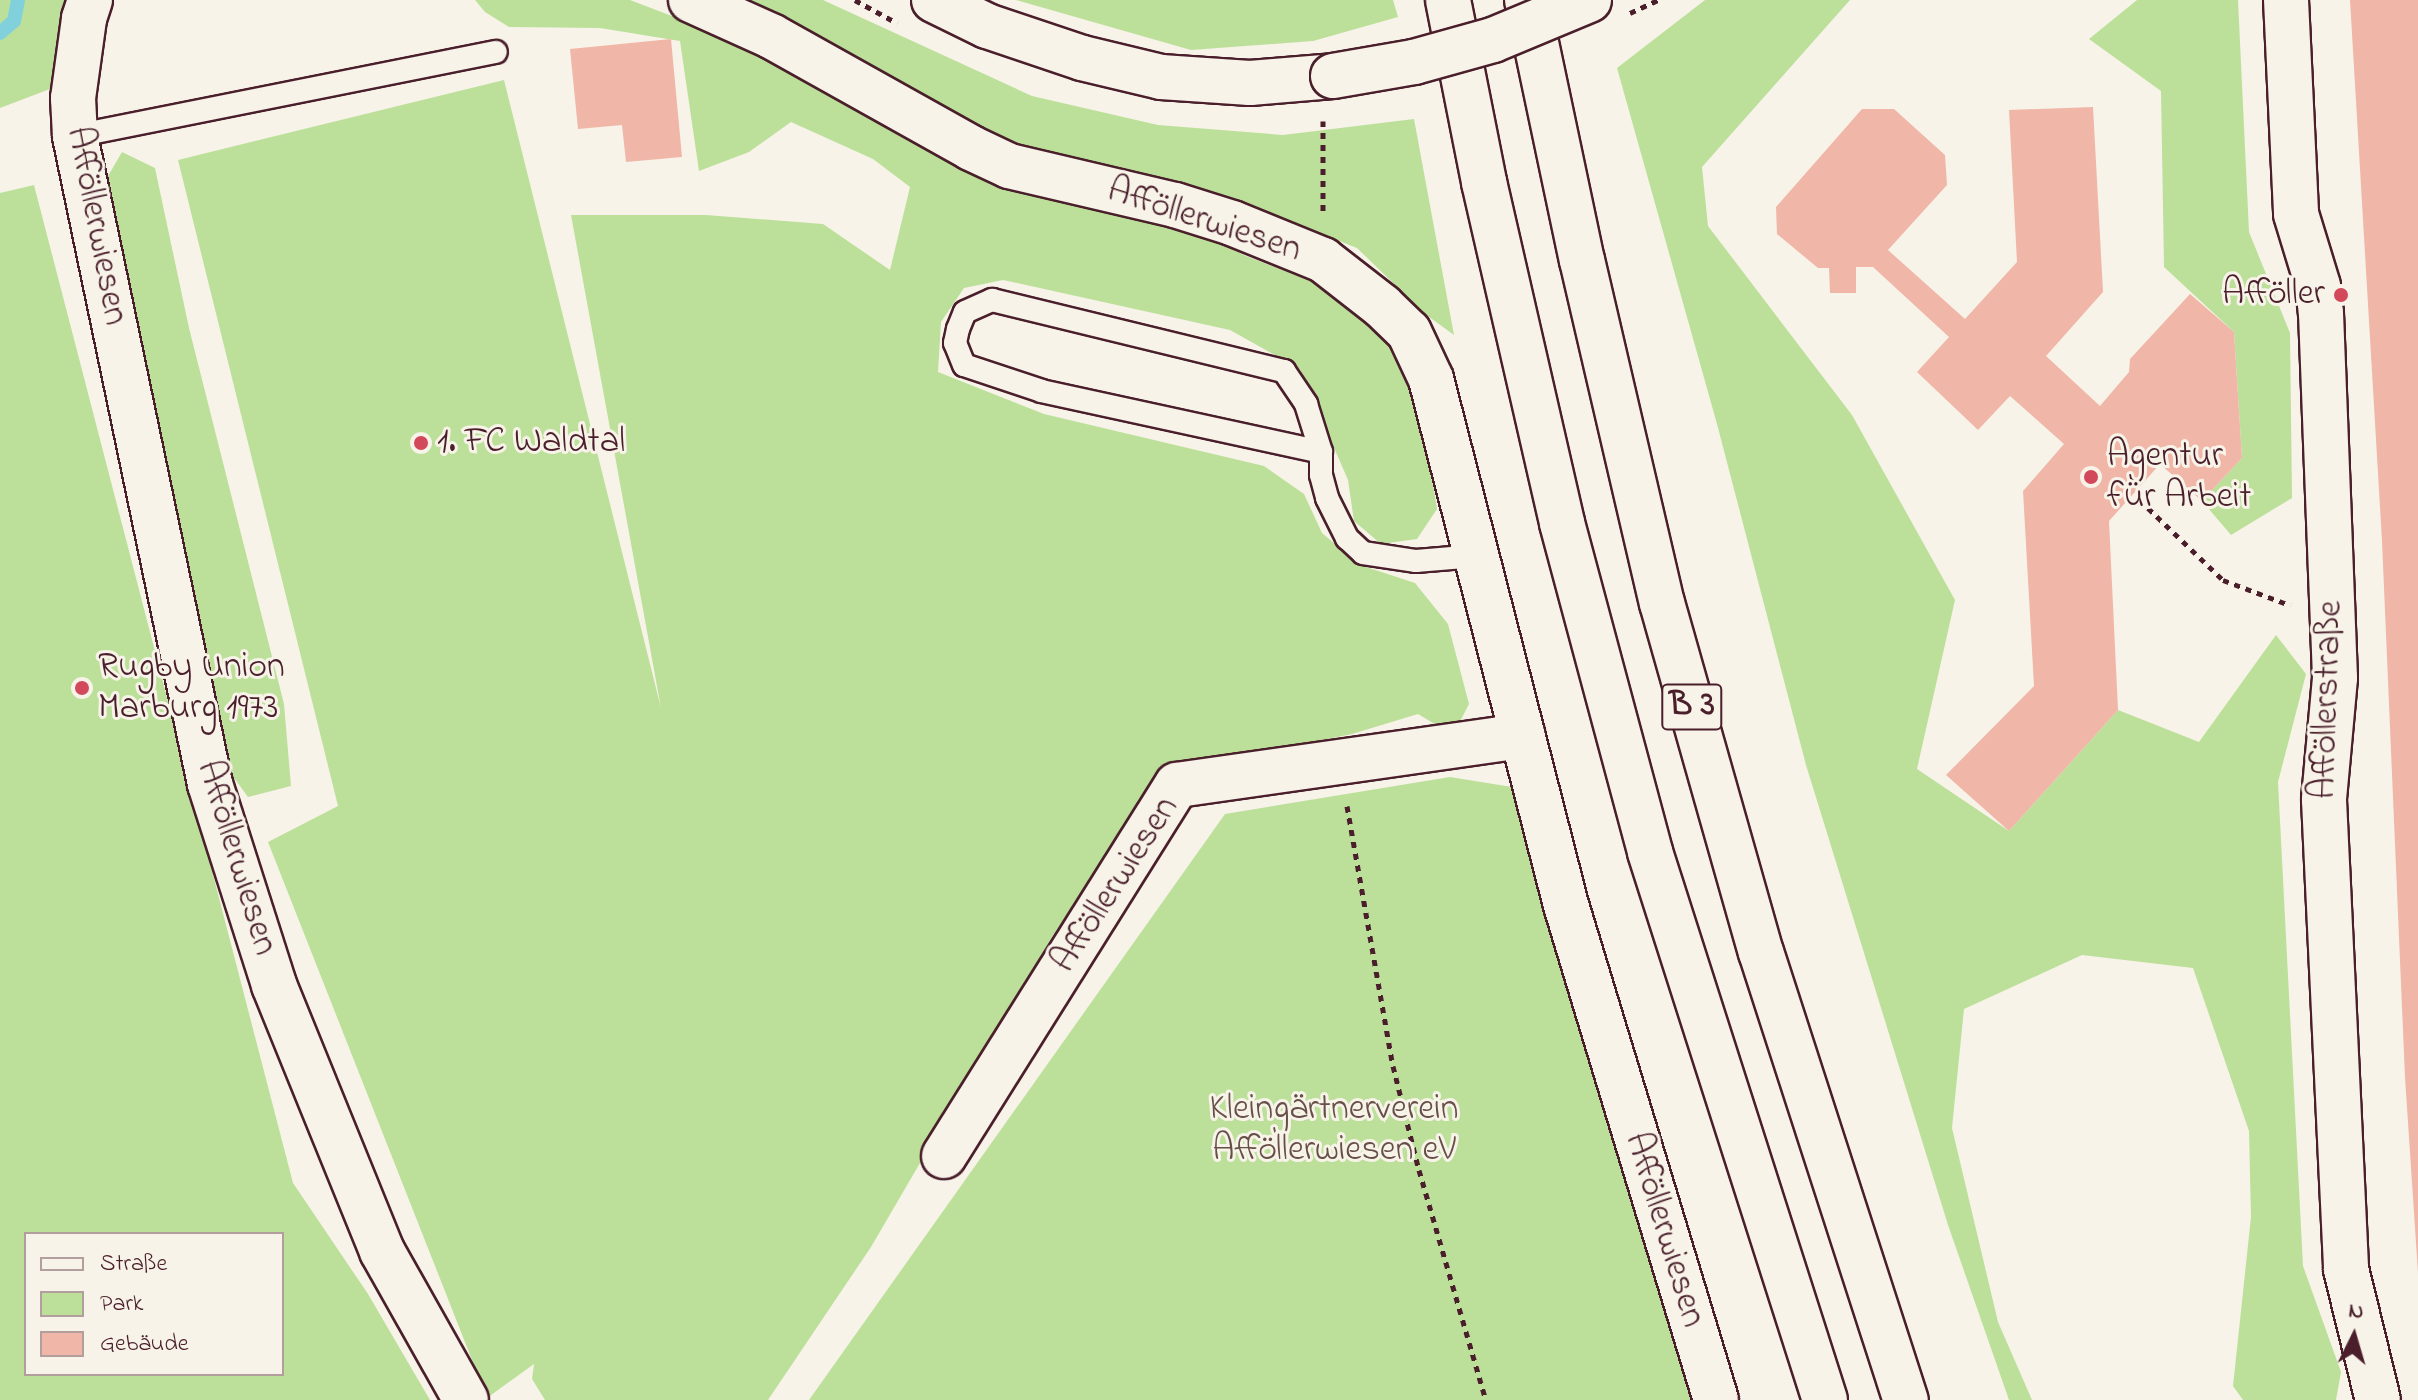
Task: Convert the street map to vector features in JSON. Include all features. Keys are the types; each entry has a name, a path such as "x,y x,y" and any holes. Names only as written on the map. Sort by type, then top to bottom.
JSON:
{"main road":[{"name":"Afföllerwiesen","path":"90,0 84,19 73,98 75,136 210,784 274,985 382,1251 466,1400"},
{"name":"Afföllerwiesen","path":"691,0 771,36 971,148 1009,166 1175,205 1232,223 1323,260 1382,306 1409,332 1431,379 1566,905 1716,1400"},
{"path":"934,0 1001,31 1082,58 1161,77 1328,92 1414,62 1493,40 1589,0"},
{"name":"B 3","path":"1448,0 1484,182 1570,553 1650,852 1825,1400"},
{"name":"B 3","path":"1527,0 1582,260 1662,603 1761,952 1906,1400"},
{"name":"Afföllerstraße","path":"2286,0 2296,214 2318,286 2322,329 2335,678 2324,800 2346,1269 2378,1400"},
{"name":"Afföllerwiesen","path":"944,1156 1177,785 1523,736"}],"lane":[{"path":"75,136 496,52"},
{"path":"1321,452 1042,391 964,365 955,343 958,329 965,312 992,300 1284,371 1306,404 1321,452 1321,475 1327,498 1347,538 1363,553 1416,561 1476,556"}],"path":[{"path":"1323,260 1328,92"},
{"path":"2148,508 2223,580 2298,608"},
{"path":"1340,762 1393,1066 1486,1400"}],"green space":[{"path":"0,0 68,0 50,89 0,108"},
{"path":"475,0 630,0 748,45 990,184 1185,226 1246,256 1330,288 1384,331 1407,375 1434,490 1437,509 1417,539 1381,544 1354,521 1348,480 1300,369 1230,330 1003,280 964,288 941,322 938,372 1044,414 1264,466 1304,494 1322,533 1360,565 1415,583 1448,624 1469,704 1453,735 1418,714 1352,734 1167,771 1053,935 871,1247 768,1400 545,1400 532,1379 534,1364 487,1398 268,842 338,806 178,160 504,80 661,708 571,215 706,215 823,224 890,270 910,187 873,159 791,122 749,152 699,171 680,41 600,28 509,27 485,12"},
{"path":"741,0 823,0 1032,96 1158,125 1283,135 1414,119 1454,335 1425,314 1357,248 1258,209 1011,145"},
{"path":"1016,0 1393,0 1398,17 1313,41 1191,50"},
{"path":"1705,0 1850,0 1702,167 1708,226 1852,415 1955,600 1917,769 2009,831 2118,710 2199,742 2276,635 2306,674 2278,782 2303,1266 2341,1372 2336,1400 2243,1400 2233,1386 2251,1217 2249,1131 2193,968 2082,955 1964,1009 1952,1128 1998,1322 2032,1400 2009,1400 1948,1225 1806,765 1717,424 1617,68"},
{"path":"2137,0 2238,0 2249,232 2290,333 2292,498 2231,535 2202,501 2242,458 2234,332 2164,267 2161,91 2089,39"},
{"path":"122,152 155,168 189,328 284,704 291,786 248,797 229,771 108,176"},
{"name":"Rugby Union Marburg 1973","path":"34,185 293,1183 368,1294 430,1400 0,1400 0,193"},
{"name":"Kleingärtnerverein Afföllerwiesen eV","path":"1450,777 1512,787 1700,1400 809,1400 1225,814"}],"building":[{"path":"2350,0 2418,0 2418,1273 2405,1077 2382,541"},
{"path":"671,39 682,157 626,162 622,125 578,129 570,49"},
{"name":"Agentur für Arbeit","path":"2093,107 2103,292 2046,356 2100,406 2129,372 2130,359 2190,294 2234,332 2242,458 2202,501 2160,464 2109,521 2118,710 2009,831 1946,775 2034,686 2023,491 2064,444 2010,396 1978,430 1917,372 1949,337 1873,267 1856,267 1856,293 1830,293 1829,268 1818,268 1777,234 1776,207 1862,109 1894,109 1945,155 1947,185 1888,250 1965,319 2017,262 2009,110"}],"waterway":[{"path":"0,33 14,21 18,0"}],"place":[{"name":"Afföller","path":"2341,295"},
{"name":"1. FC Waldtal","path":"421,443"},
{"name":"Agentur für Arbeit","path":"2091,477"},
{"name":"Rugby Union Marburg 1973","path":"82,688"}]}
